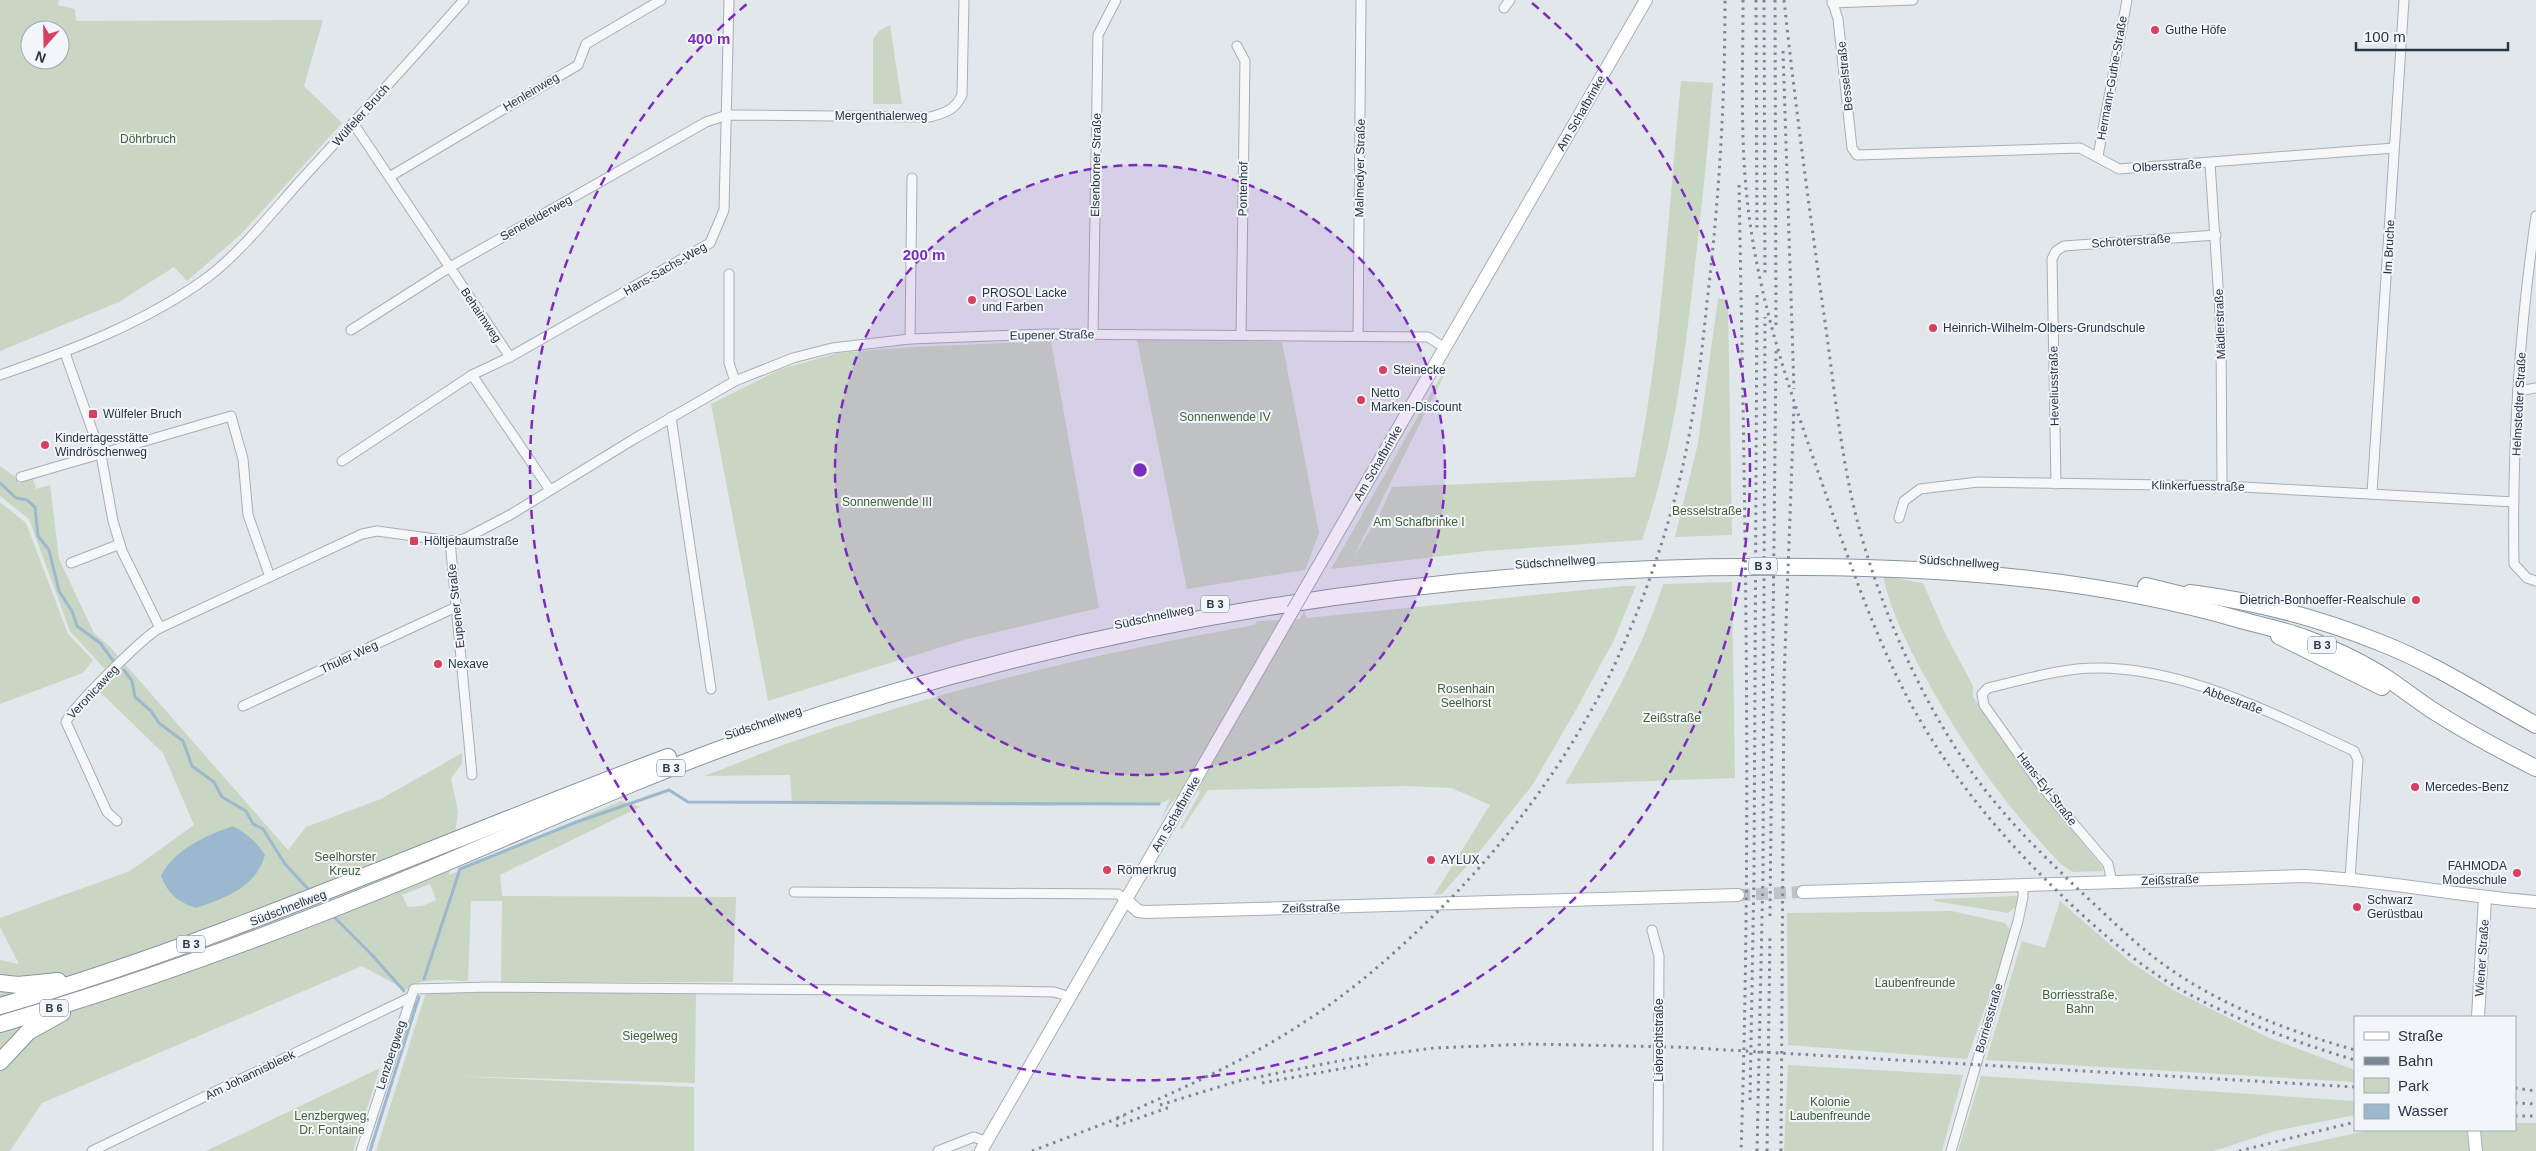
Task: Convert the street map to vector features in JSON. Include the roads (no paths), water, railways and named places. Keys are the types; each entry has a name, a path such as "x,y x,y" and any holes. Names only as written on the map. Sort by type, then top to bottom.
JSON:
{"highway":[{"name":"Südschnellweg","path":"0,1024 108,990 303,920 425,863 519,814 725,736 918,674 1015,647 1154,616 1276,593 1425,573 1585,560 1737,556 1878,558 1976,563 2096,576 2175,591 2293,627 2345,647 2381,671"},
{"name":"Südschnellweg","path":"0,1006 90,978 291,907 425,863 660,772 796,723 921,684 1018,657 1156,626 1349,593 1585,570 1737,566 1879,568 1987,574 2095,587 2191,607 2284,631 2323,645 2381,671"},
{"path":"2175,591 2215,596 2261,607 2312,620 2381,643 2442,673 2536,725"},
{"path":"2261,626 2300,649 2376,683 2418,713 2460,739 2536,780"},
{"name":"B 3","path":"2381,671 2454,716 2536,762"},
{"name":"B 3","path":"2381,671 2431,709 2536,768"},
{"name":"B 6","path":"0,983 18,985 90,978"},
{"name":"B 3","path":"0,1062 28,1032 108,990"}],"street":[{"name":"Wülfeler Bruch","path":"0,375 65,352 131,323 209,276 248,238 464,0"},
{"name":"Henleinweg","path":"391,176 578,65 586,44 661,0"},
{"name":"Hans-Sachs-Weg","path":"510,357 710,243 724,210 729,0"},
{"name":"Mergenthalerweg","path":"727,115 930,118 946,113 957,105 962,95 964,0"},
{"name":"Elsenborner Straße","path":"1093,334 1098,35 1116,0"},
{"name":"Malmedyer Straße","path":"1358,336 1361,0"},
{"name":"Am Schafbrinke","path":"984,1146 1072,997 1293,610 1646,0"},
{"path":"1832,1 1913,0"},
{"name":"Hermann-Guthe-Straße","path":"2098,156 2126,0"},
{"name":"Im Bruche","path":"2372,493 2404,0"},
{"name":"Besselstraße","path":"1832,1 1838,19 1854,153"},
{"name":"Pontenhof","path":"1237,46 1245,61 1241,335"},
{"name":"Senefelderweg","path":"351,330 450,267 706,122 727,115"},
{"name":"Behaimweg","path":"354,123 510,357 472,375"},
{"name":"Olbersstraße","path":"1854,153 1861,155 1889,155 2080,148 2119,169 2394,148"},
{"name":"Mädlerstraße","path":"2210,163 2221,331 2222,485"},
{"path":"910,339 912,178"},
{"name":"Helmstedter Straße","path":"2536,216 2518,391 2514,502 2514,564 2527,578 2536,582"},
{"name":"Schröterstraße","path":"2052,258 2056,251 2064,246 2216,234"},
{"name":"Heveliusstraße","path":"2052,258 2056,484"},
{"path":"729,274 729,363 735,382"},
{"name":"Eupener Straße","path":"472,775 450,541 464,539 479,533 671,417 735,382 793,358 832,348 910,339 1093,334 1428,337 1445,348"},
{"path":"65,352 101,455 110,505 120,544 160,628 362,534 377,531 450,541"},
{"path":"342,461 472,375 550,490"},
{"path":"2518,391 2536,388"},
{"path":"20,477 231,416 243,459 248,515 270,577"},
{"path":"671,417 711,689"},
{"name":"Klinkerfuesstraße","path":"1899,518 1904,501 1920,489 1978,482 2222,485 2514,502"},
{"path":"71,563 120,544"},
{"name":"Thuler Weg","path":"243,706 456,607"},
{"name":"Veronicaweg","path":"117,822 107,812 66,722 151,632 160,628"},
{"name":"Abbestraße","path":"1982,694 1988,688 2077,669 2136,671 2169,677 2220,694 2291,722 2354,751 2358,760 2350,879"},
{"name":"Hans-Eyl-Straße","path":"1982,694 1984,705 2040,784 2108,864 2112,882"},
{"name":"Zeißstraße","path":"1803,892 2305,876 2350,879 2485,898 2536,902"},
{"name":"Borriesstraße","path":"1951,1151 2018,921 2023,897 2022,885"},
{"path":"794,892 1118,894 1127,901"},
{"name":"Zeißstraße","path":"1127,901 1138,911 1146,912 1738,895"},
{"name":"Wiener Straße","path":"2478,1016 2485,898"},
{"name":"Liebrechtstraße","path":"1652,930 1659,956 1658,1151"},
{"name":"Lenzbergweg","path":"362,1151 409,998 414,989 500,987 1001,991 1054,992 1072,997"},
{"name":"Am Johannisbleek","path":"92,1151 409,998"},
{"path":"2474,1131 2476,1151"},
{"path":"938,1151 974,1137 984,1146"}],"water":[{"path":"233,826 251,838 265,855 255,875 238,890 196,908 174,897 161,876 166,867 182,851 212,834"}],"waterway":[{"path":"0,483 16,498 27,500 35,507 38,536 49,550 59,591 72,611 77,626 100,643 114,662"},
{"path":"124,670 132,681 135,697 151,711 159,723 183,741 192,766 214,782 222,797 246,811 253,824 263,829 285,864 310,891"},
{"path":"424,979 460,869 574,823 669,790 688,802 1159,804"},
{"path":"331,914 373,956 404,991"},
{"path":"416,1006 419,997"},
{"path":"370,1151 416,1006 413,1003"}],"tunnel":[{"path":"1738,895 1803,892"}],"railway":[{"path":"1117,1118 1208,1076 1274,1041 1316,1014 1378,967 1435,914 1492,853 1546,783 1592,709 1621,650 1648,583 1670,515 1690,433 1703,339 1718,189 1724,76 1725,0"},
{"path":"1743,0 1743,149 1747,198 1758,272 1787,380 1840,536 1878,635 1918,717 1959,780 2007,839 2060,894 2131,956 2178,988 2220,1010 2309,1046 2354,1060"},
{"path":"1756,0 1757,230"},
{"path":"1764,0 1765,277"},
{"path":"1775,0 1776,329"},
{"path":"1784,0 1797,116 1849,487 1865,549 1878,587 1893,626 1928,701 1971,770 2004,813 2035,847 2079,890 2151,955 2197,986 2222,1000 2301,1033 2354,1050"},
{"path":"1783,51 1794,389"},
{"path":"1739,185 1747,789 1741,1151"},
{"path":"1750,1100 1754,873 1757,290"},
{"path":"1757,1151 1763,873 1765,317"},
{"path":"1770,916 1776,351"},
{"path":"1781,1151 1784,680 1794,406"},
{"path":"1767,1151 1770,934"},
{"path":"1160,1105 1238,1081 1349,1059 1434,1048 1529,1044 1677,1047 2354,1087"},
{"path":"1262,1083 1373,1063"},
{"path":"2516,1088 2536,1091"},
{"path":"2516,1103 2536,1104"},
{"path":"1116,1126 1170,1107"},
{"path":"1032,1151 1124,1116"},
{"path":"2516,1116 2536,1116"},
{"path":"2239,1151 2354,1122"}],"place":[{"name":"Guthe Höfe","path":"2155,30"},
{"name":"PROSOL Lacke und Farben","path":"972,300"},
{"name":"Heinrich-Wilhelm-Olbers-Grundschule","path":"1933,328"},
{"name":"Steinecke","path":"1383,370"},
{"name":"Netto Marken-Discount","path":"1361,400"},
{"name":"Wülfeler Bruch","path":"93,414"},
{"name":"Kindertagesstätte Windröschenweg","path":"45,445"},
{"name":"Höltjebaumstraße","path":"414,541"},
{"name":"Dietrich-Bonhoeffer-Realschule","path":"2416,600"},
{"name":"Nexave","path":"438,664"},
{"name":"Mercedes-Benz","path":"2415,787"},
{"name":"AYLUX","path":"1431,860"},
{"name":"Römerkrug","path":"1107,870"},
{"name":"FAHMODA Modeschule","path":"2517,873"},
{"name":"Schwarz Gerüstbau","path":"2357,907"}],"park label":[{"name":"Döhrbruch","path":"148,139"},
{"name":"Sonnenwende IV","path":"1225,417"},
{"name":"Sonnenwende III","path":"887,502"},
{"name":"Am Schafbrinke I","path":"1419,522"},
{"name":"Rosenhain Seelhorst","path":"1466,696"},
{"name":"Seelhorster Kreuz","path":"345,864"},
{"name":"Laubenfreunde","path":"1915,983"},
{"name":"Borriesstraße, Bahn","path":"2080,1002"},
{"name":"Siegelweg","path":"650,1036"},
{"name":"Kolonie Laubenfreunde","path":"1830,1109"},
{"name":"Lenzbergweg, Dr. Fontaine","path":"332,1123"}]}
